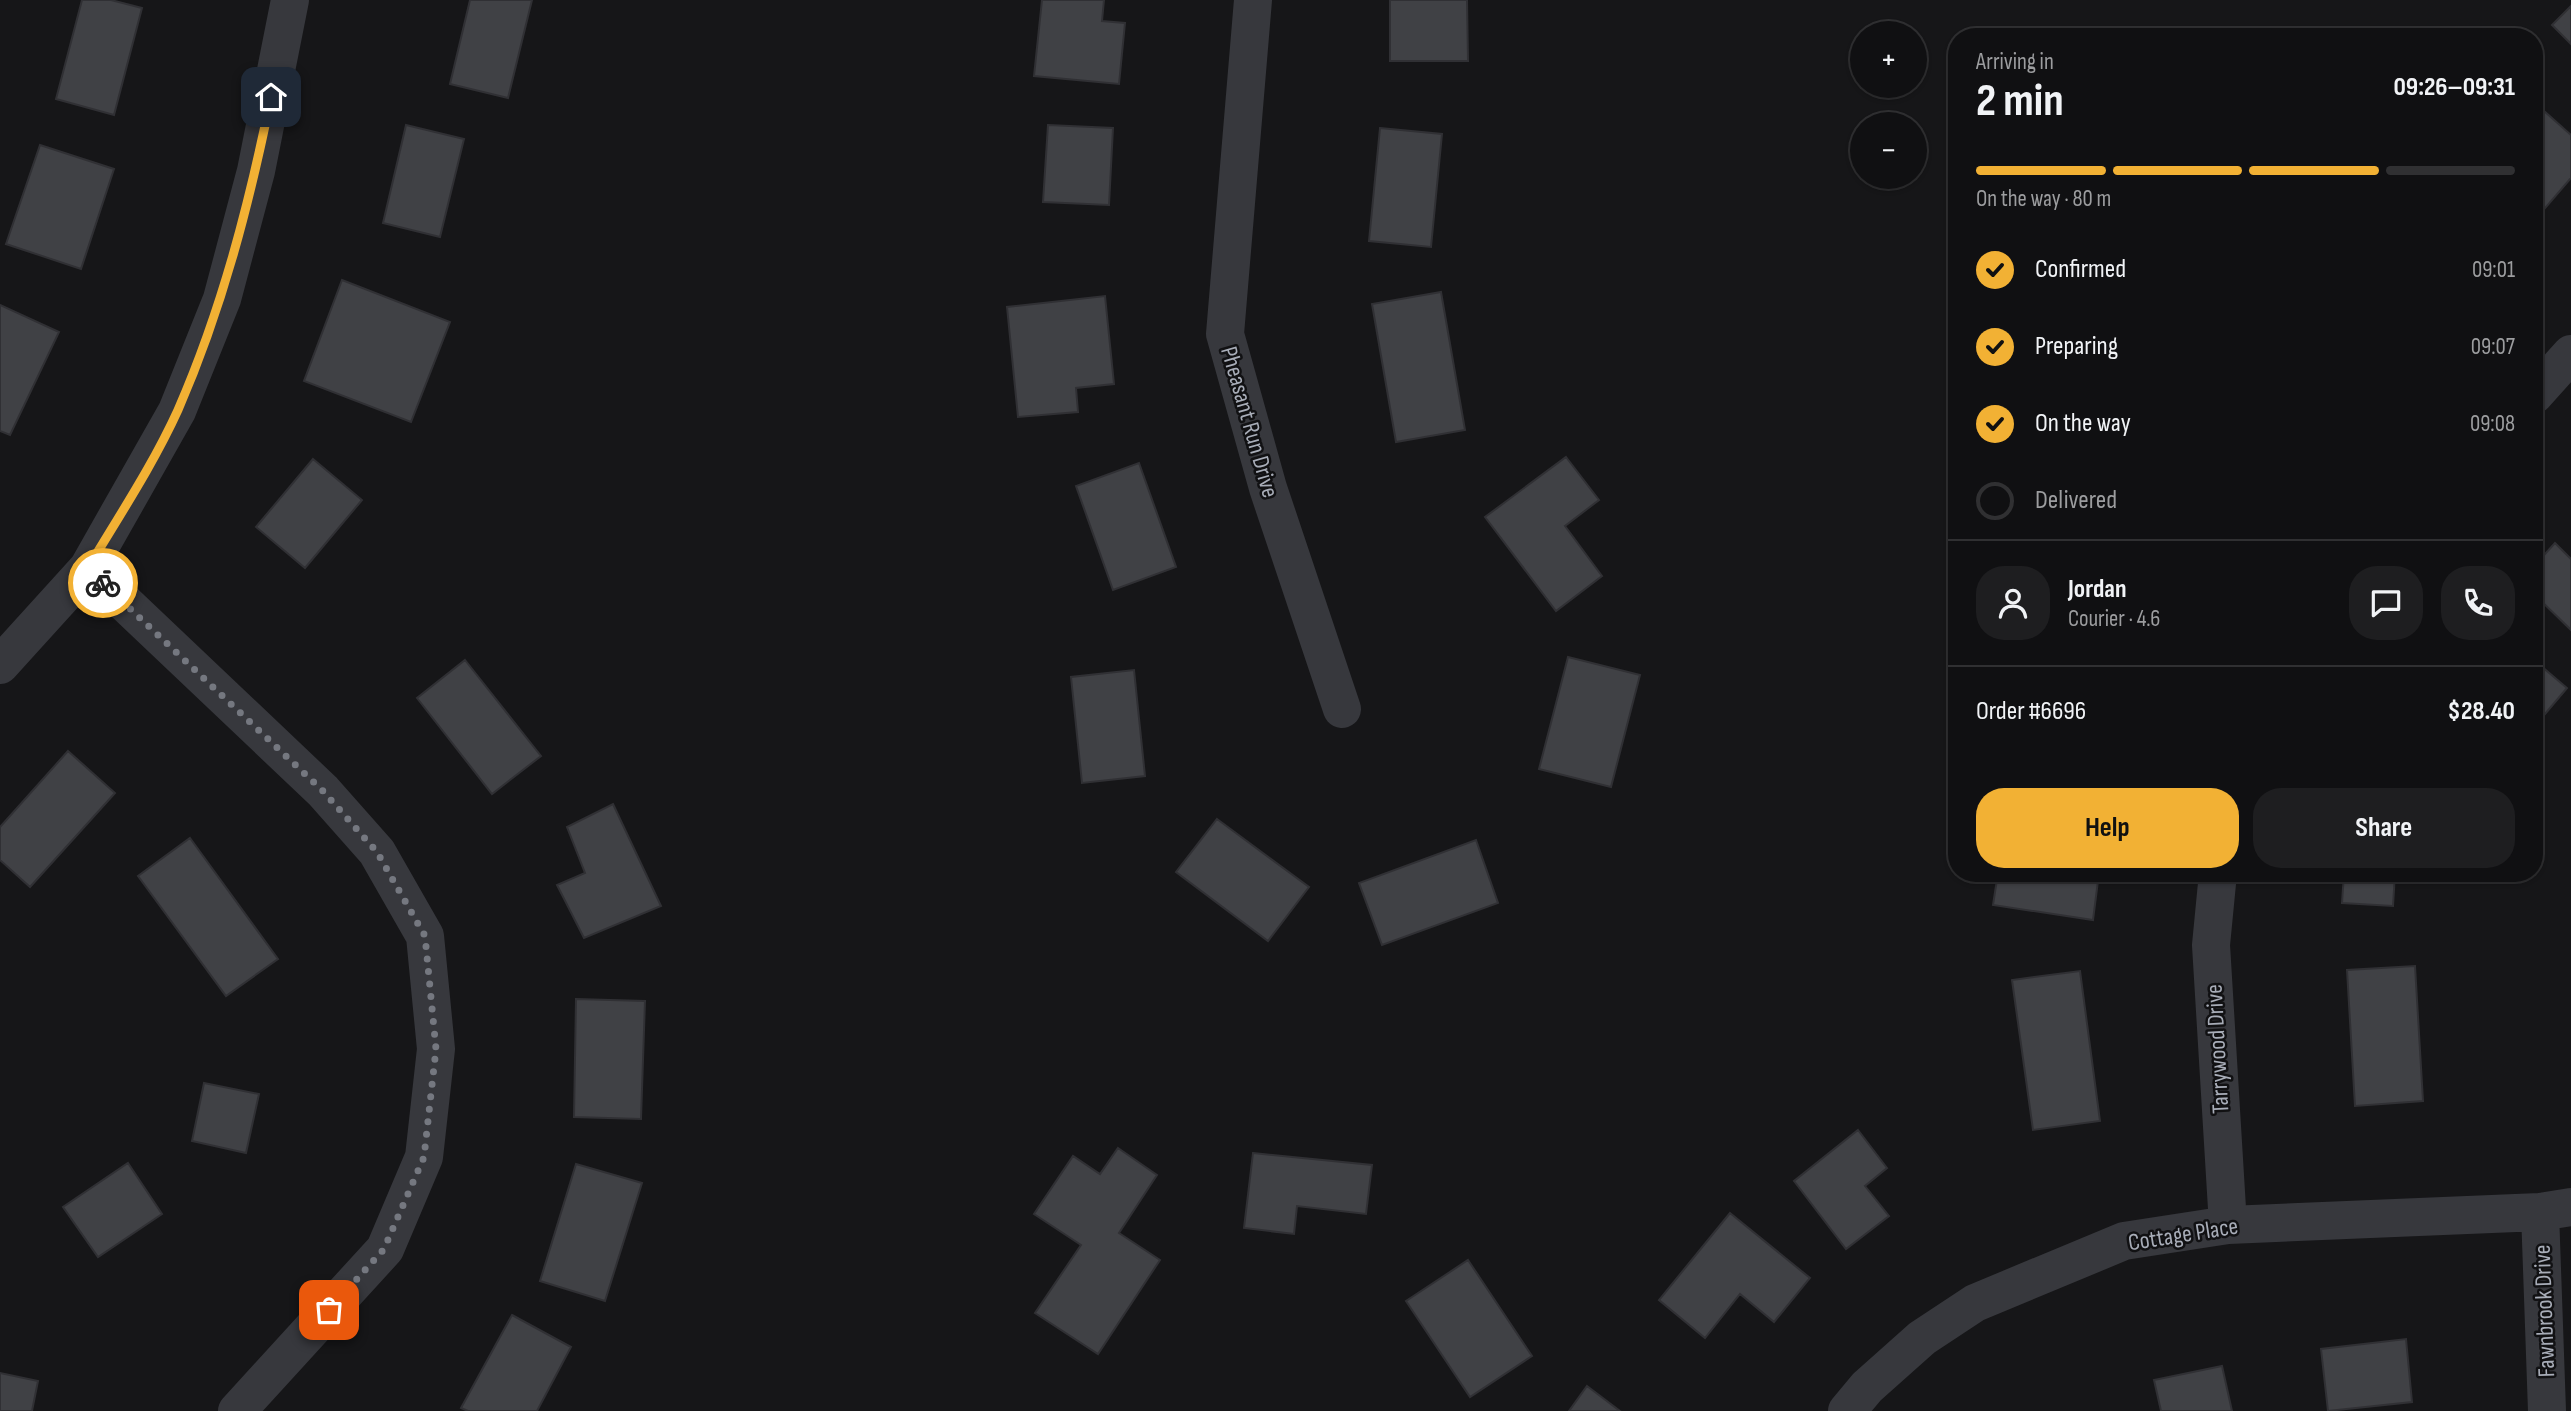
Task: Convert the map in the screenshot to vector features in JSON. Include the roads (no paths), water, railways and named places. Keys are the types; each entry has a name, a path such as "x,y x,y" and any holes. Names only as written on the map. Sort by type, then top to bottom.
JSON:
{"street":[{"path":"0,665 88,568 177,411 222,299 256,170 290,0"},
{"name":"Pheasant Run Drive","path":"1253,0 1225,334 1268,488 1342,709"},
{"path":"2543,385 2571,354"},
{"path":"88,568 323,791 377,852 425,936 436,1049 424,1157 384,1249 237,1411"},
{"name":"Tarrywood Drive","path":"2217,882 2211,944 2228,1225"},
{"name":"Cottage Place","path":"1847,1411 1867,1387 1922,1338 1975,1303 2124,1241 2228,1225 2556,1210"},
{"name":"Fawnbrook Drive","path":"2547,1411 2556,1210"}]}
